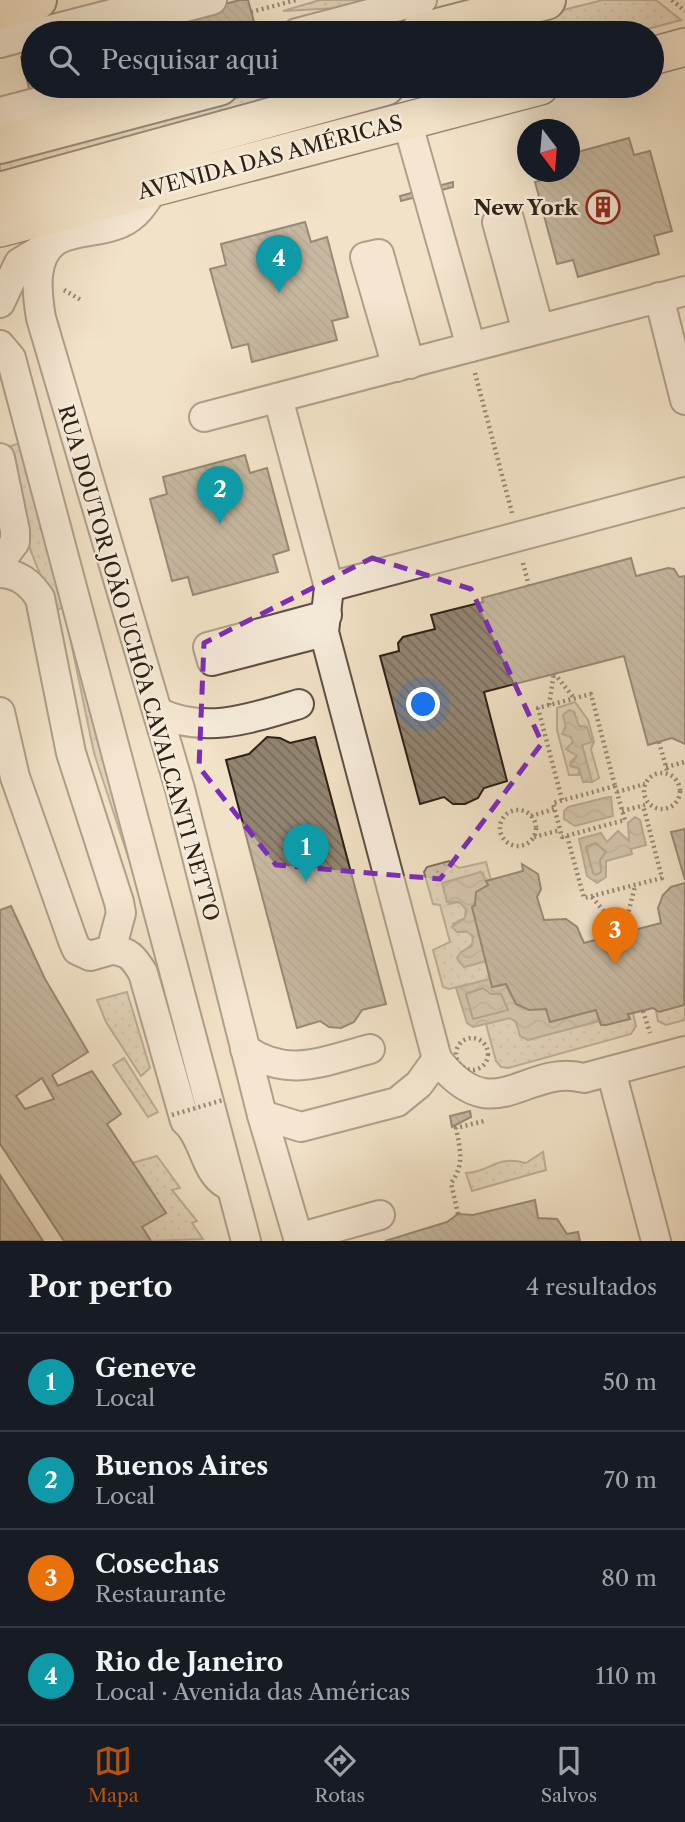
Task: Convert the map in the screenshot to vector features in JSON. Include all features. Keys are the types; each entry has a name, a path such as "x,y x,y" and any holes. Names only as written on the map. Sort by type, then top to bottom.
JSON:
{"highway":[{"path":"0,10 37,0"},
{"path":"428,19 546,0"},
{"path":"0,144 174,98"},
{"path":"0,192 341,98"}],"main road":[{"path":"664,53 685,47"},
{"name":"AVENIDA DAS AMÉRICAS","path":"0,228 494,98"}],"street":[{"path":"85,21 166,0"},
{"path":"131,21 212,0"},
{"path":"409,21 428,19"},
{"path":"0,45 21,38"},
{"path":"0,45 21,45"},
{"path":"0,112 39,98"},
{"path":"0,112 54,98"},
{"path":"407,121 472,355"},
{"path":"0,255 121,223 141,208 154,188"},
{"path":"0,303 25,256 58,240"},
{"name":"RUA DOUTOR JOÃO UCHÔA CAVALCANTI NETTO","path":"58,240 39,264 41,318 158,712 262,1115 298,1239"},
{"path":"204,418 403,365 472,355 533,331 672,294 685,400"},
{"path":"0,345 11,358 246,1241"},
{"path":"278,398 329,587 325,624 455,1082 475,1092 499,1093 570,1074 584,1078 685,1051"},
{"path":"0,458 15,531 15,542 0,562"},
{"path":"329,587 685,492"},
{"path":"0,573 21,578 32,585 40,598 71,753 119,902 120,920 111,950"},
{"path":"158,712 174,720 196,724 224,723 299,704"},
{"path":"0,712 8,774 77,950 90,956 111,950 124,951 134,957 143,973 185,1121 194,1128 201,1150 223,1184 232,1184"},
{"path":"246,1049 261,1060 296,1068 370,1049"},
{"path":"262,1115 301,1127 397,1102 419,1084 448,1052"},
{"path":"611,1071 656,1241"},
{"path":"298,1239 380,1215"}],"path":[{"path":"251,12 296,0"},
{"path":"671,0 685,12"},
{"path":"472,355 529,586"},
{"path":"549,705 554,673 574,698"},
{"path":"562,800 538,708 591,694 616,789 625,820 562,837 553,803 562,800 616,789 646,784"},
{"path":"659,742 668,774 680,787 675,803"},
{"path":"666,767 685,762"},
{"path":"568,836 584,898 662,878 644,793 646,784 656,774 668,774"},
{"path":"622,811 646,804 665,809 685,801"},
{"path":"531,816 554,810"},
{"path":"533,838 535,824 531,816 524,811 512,812 503,819 500,830 505,840 515,846 560,830"},
{"path":"592,897 623,934 635,885"},
{"path":"643,1011 650,1035"},
{"path":"172,1115 223,1100"},
{"path":"458,1214 451,1183 459,1172 462,1159 456,1128 494,1118"}],"highlighted area":[{"path":"372,558 471,589 542,743 440,879 276,865 199,767 204,643"}],"shaded area":[{"path":"320,0 377,0 338,8 283,11"},
{"path":"603,0 656,0 681,20 664,25 664,21 519,21"},
{"path":"237,98 281,98 0,175 0,161"},
{"path":"20,443 63,608 54,610 25,536 8,447"},
{"path":"72,626 136,881 94,753 68,628"},
{"path":"575,702 588,720 594,742 591,749 599,778 592,782 582,745 583,727 578,725 574,712 564,729 573,740 569,751 574,751 577,756 570,762 572,767 579,768 579,775 569,775 557,730 557,708"},
{"path":"449,861 459,868 486,862 491,880 486,881 483,873 449,904 459,902 466,907 465,918 453,924 457,932 469,932 475,941 457,958 464,967 486,961 490,979 449,989 443,987 433,950 450,942 440,905 433,904 424,872 427,867"},
{"path":"127,992 150,1068 141,1076 106,1022 97,1000"},
{"path":"685,1002 685,1020 666,1025 658,1021 656,1011"},
{"path":"633,1013 636,1026 631,1034 508,1068 501,1067 496,1061 486,1024 510,1018 516,1022 521,1036 528,1040 599,1021 601,1024 629,1018 628,1014"},
{"path":"124,1058 158,1112 148,1117 113,1065"},
{"path":"543,1152 546,1170 472,1191 466,1173 500,1162 526,1163"},
{"path":"157,1156 180,1188 172,1190 197,1221 192,1223 203,1239 151,1241 142,1227 166,1213 132,1163"}],"water":[{"path":"569,710 574,712 579,726 587,727 592,742 582,745 592,782 583,782 579,768 570,765 577,756 566,749 573,742 571,737 562,734 566,727 563,715"},
{"path":"611,797 613,816 575,826 564,819 564,811 568,807"},
{"path":"635,817 640,820 646,845 631,849 632,854 606,861 606,877 597,883 587,876 579,839 601,833 607,842 618,831 629,841 628,823"},
{"path":"481,872 488,885 472,907 486,961 464,967 457,958 461,952 472,946 473,936 466,931 457,932 452,927 465,918 467,910 459,902 447,902 442,883"},
{"path":"490,979 493,987 506,984 512,998 521,1006 546,1009 550,1022 596,1010 599,1021 528,1040 520,1036 516,1022 510,1018 473,1027 467,1023 456,988"}],"building":[{"path":"248,0 254,21 159,21"},
{"name":"New York","path":"629,138 634,155 650,151 672,231 654,236 659,254 578,277 573,260 557,264 535,182 580,182 580,151"},
{"path":"453,182 453,187 401,201 400,196"},
{"path":"305,222 311,242 327,237 348,317 332,321 337,340 252,362 248,344 232,348 210,269 226,265 221,244"},
{"path":"245,455 250,473 267,468 289,550 273,555 278,572 193,595 188,577 172,581 150,499 167,494 163,477"},
{"path":"631,558 636,576 668,568 674,569 679,577 685,576 685,744 672,738 648,745 624,656 484,692 507,781 484,788 478,798 465,804 453,804 444,797 420,804 380,656 399,651 398,643 403,637 435,629 431,615 483,602 482,598"},
{"path":"267,737 280,738 290,743 315,737 386,1004 362,1010 354,1022 341,1028 329,1027 320,1021 297,1028 226,760 249,754"},
{"path":"685,829 685,880 671,832"},
{"path":"522,864 538,874 541,889 537,897 544,920 566,919 577,927 584,943 661,923 658,908 663,895 671,887 685,883 684,1005 659,1012 653,1008 628,1014 630,1019 606,1025 601,1025 596,1010 550,1022 546,1009 529,1010 516,1004 506,984 492,987 472,907 475,905 476,892 488,885 486,881 523,871"},
{"path":"11,906 45,979 88,1052 52,1075 58,1086 92,1071 121,1114 107,1124 166,1213 142,1227 151,1241 64,1241 0,1144 0,910","holes":["42,1078 54,1099 25,1109 16,1096"]},
{"path":"470,1111 471,1117 452,1127 450,1116"},
{"path":"0,1175 43,1241 0,1241"},
{"path":"535,1200 538,1218 557,1219 567,1234 578,1232 580,1241 385,1241 447,1222 458,1214 473,1215"}],"place":[{"name":"New York","path":"603,207"},
{"name":"Rio de Janeiro","path":"279,293"},
{"name":"Buenos Aires","path":"220,524"},
{"name":"Geneve","path":"306,882"},
{"name":"Cosechas","path":"615,965"}]}
